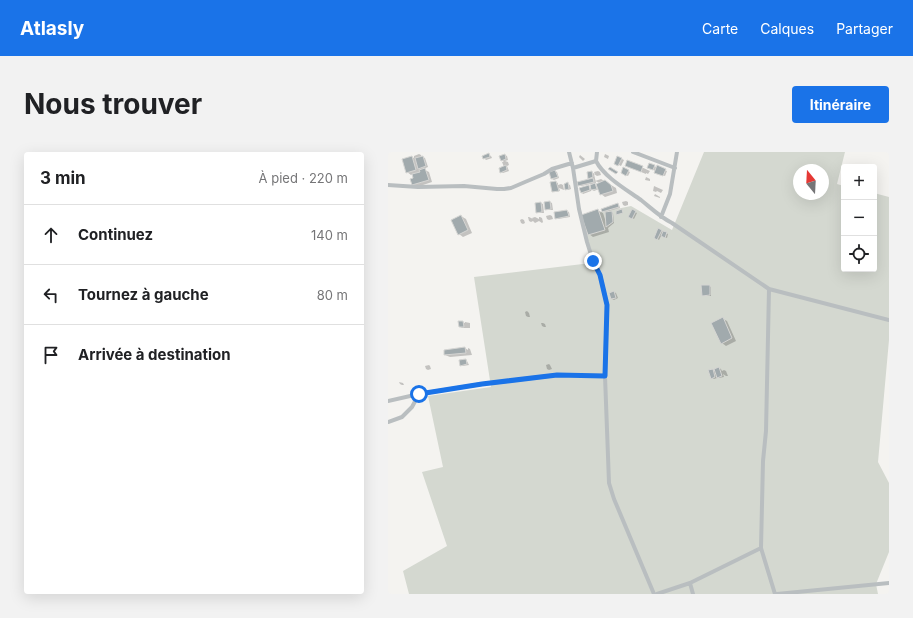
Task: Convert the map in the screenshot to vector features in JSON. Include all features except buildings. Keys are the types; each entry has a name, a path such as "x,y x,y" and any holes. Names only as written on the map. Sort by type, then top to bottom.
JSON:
{"street":[{"path":"569,152 579,209 587,242 593,261 600,275 607,305 605,376 609,483 611,492 654,594"},
{"path":"597,152 596,161 599,167 619,184 661,217 678,227 769,290 889,320"},
{"path":"633,152 674,168"},
{"path":"661,217 670,194 677,152"},
{"path":"573,168 596,161"},
{"path":"388,185 418,187 464,186 504,189 511,188 552,169 572,163"},
{"path":"769,290 766,431 763,461 761,548 776,594 889,583"},
{"path":"388,401 419,394 482,384 557,375 605,376"},
{"path":"388,422 402,417 412,407 419,394"},
{"path":"657,594 690,583 761,548"},
{"path":"690,583 693,594"}],"shaded area":[{"path":"704,152 845,152 837,184 841,185 841,272 877,272 877,194 889,197 889,340 878,462 889,483 889,552 876,584 878,594 409,594 403,571 447,546 422,472 443,467 428,396 491,387 474,277 591,263 583,216 631,206 672,230"}],"route":[{"path":"419,394 482,384 557,375 605,376 607,305 600,275 593,261"}]}
